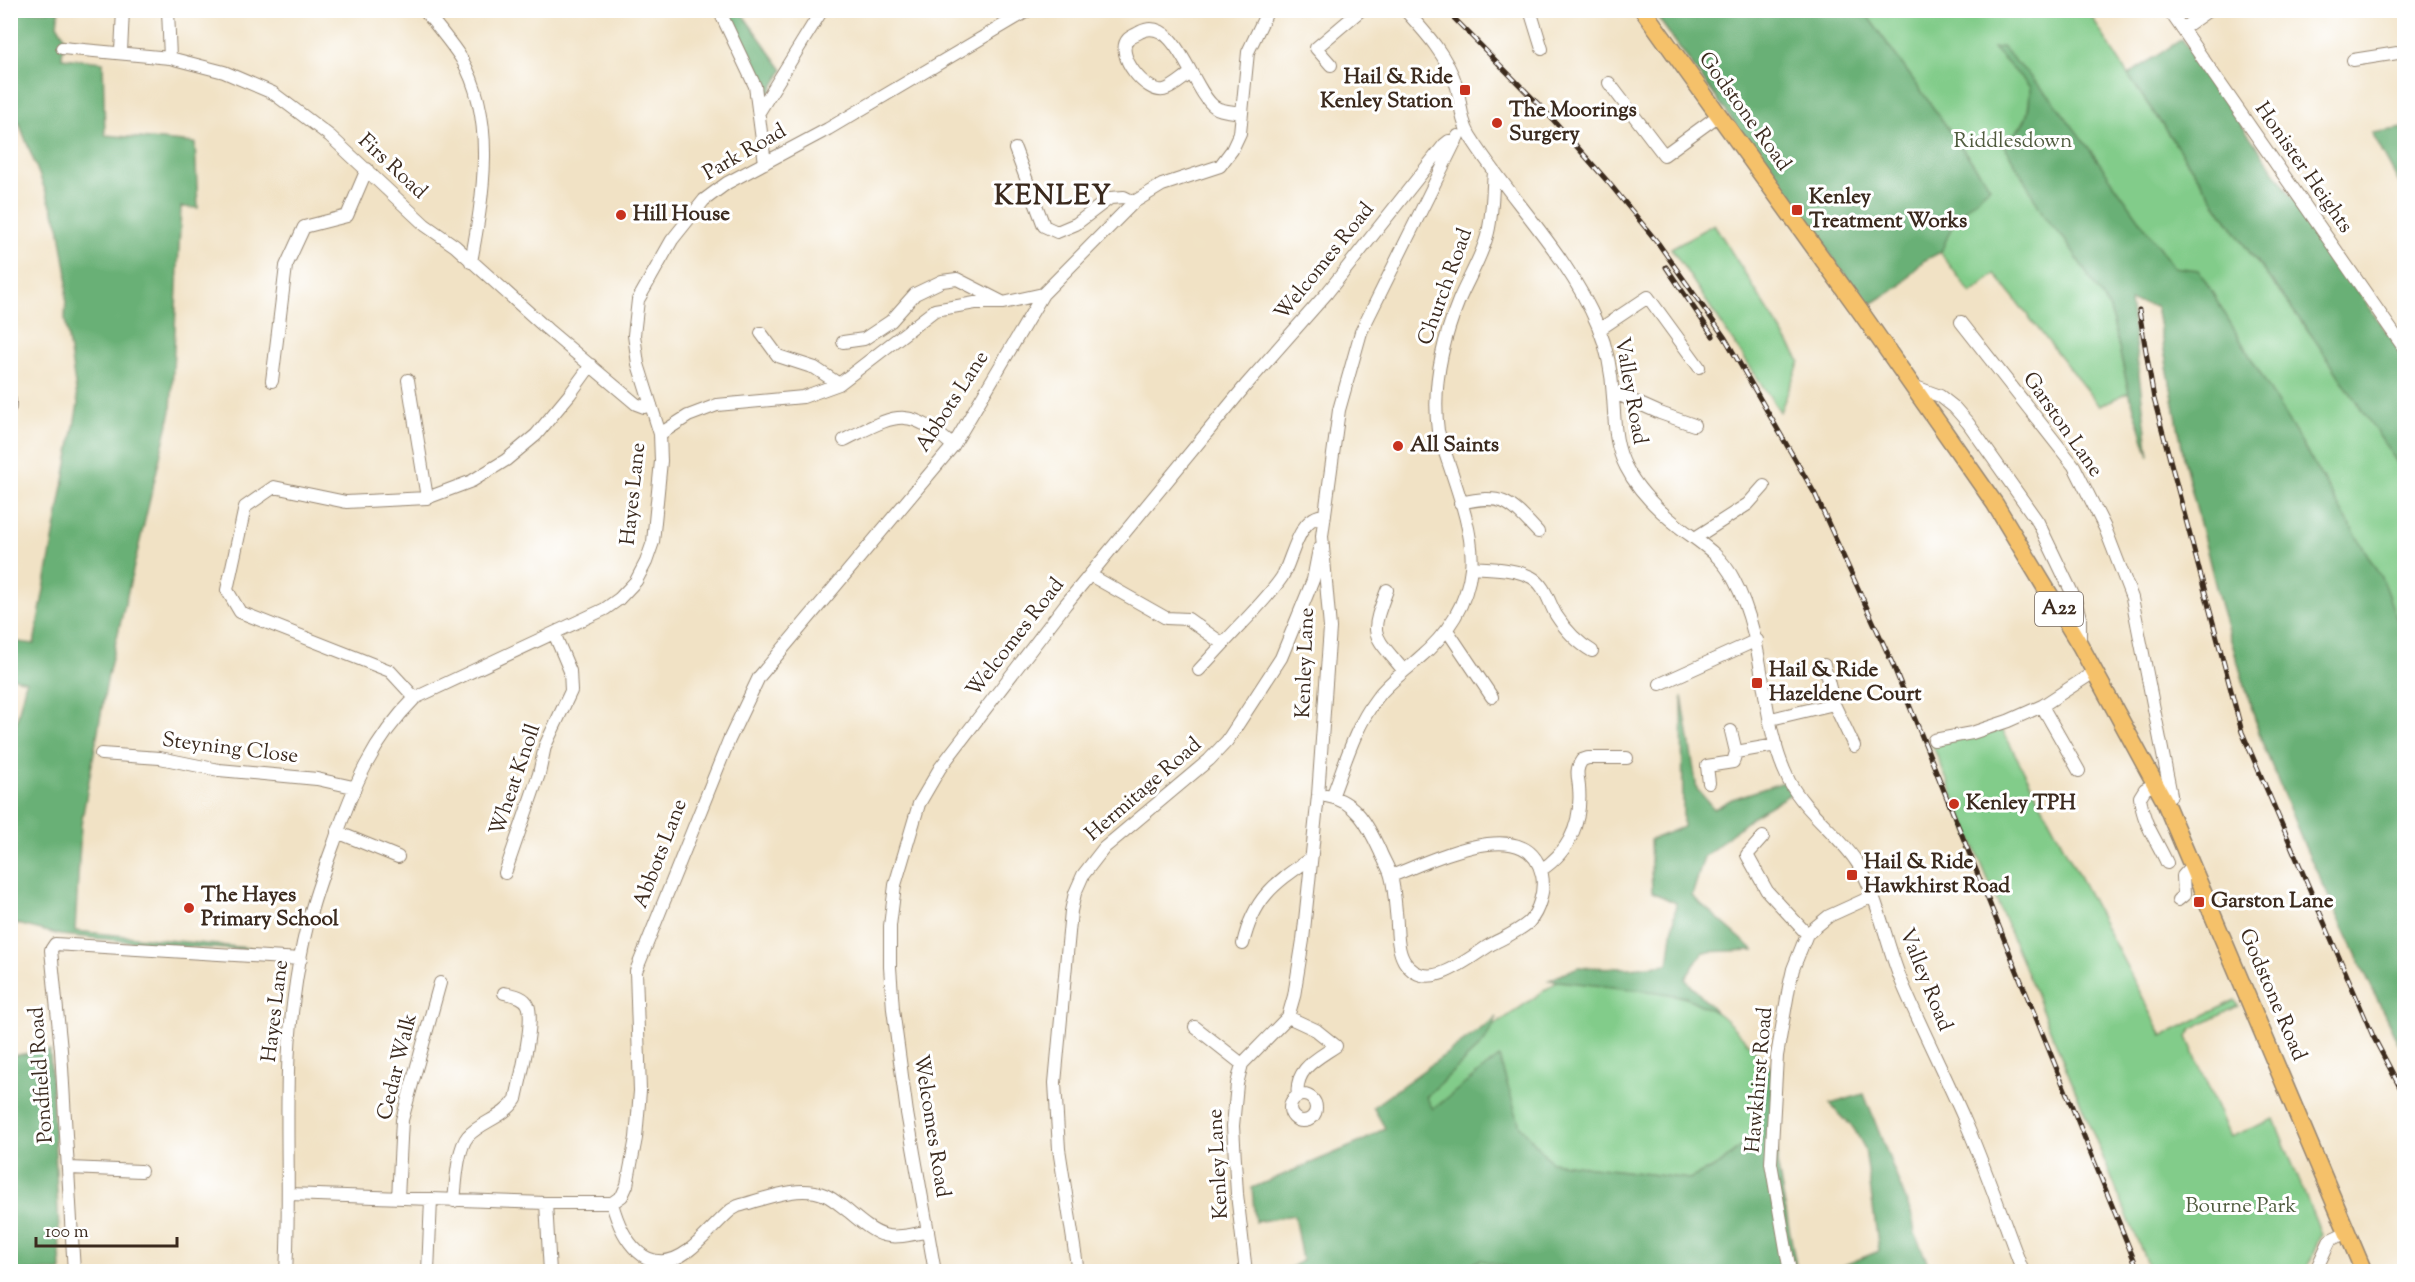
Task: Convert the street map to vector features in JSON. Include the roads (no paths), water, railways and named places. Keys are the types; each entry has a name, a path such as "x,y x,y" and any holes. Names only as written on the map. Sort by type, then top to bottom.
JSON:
{"highway":[{"name":"Godstone Road","path":"1643,10 2013,531 2080,645 2164,800 2364,1272"}],"street":[{"path":"121,52 123,10"},
{"path":"168,10 170,58"},
{"path":"424,10 462,60 478,100 484,156 478,222 471,262"},
{"path":"719,10 755,86 765,163"},
{"path":"759,112 822,10"},
{"name":"Park Road","path":"660,434 638,364 634,335 639,300 672,240 704,200 727,183 828,129 1029,10"},
{"path":"1043,294 1134,202 1162,185 1220,166 1232,150 1240,133 1248,52 1268,10"},
{"path":"1331,65 1316,48 1360,10"},
{"path":"1405,10 1435,43 1448,64 1458,92 1466,130"},
{"path":"1530,10 1542,49"},
{"name":"Honister Heights","path":"2169,10 2404,348"},
{"path":"2182,29 2209,10"},
{"path":"1191,73 1164,90 1146,86 1125,58 1124,48 1128,39 1145,30 1163,33 1187,61 1191,73 1214,107 1242,113"},
{"name":"Firs Road","path":"63,48 170,58 224,72 273,93 330,136 426,225 455,246 636,404 644,407 651,405"},
{"path":"2353,60 2404,52"},
{"path":"1609,83 1664,155 1719,116"},
{"name":"Kenley Lane","path":"1246,1272 1237,1194 1233,1126 1237,1084 1242,1065 1288,1017 1294,996 1303,940 1318,795 1330,628 1322,536 1339,410 1361,332 1456,141 1466,130"},
{"name":"Valley Road","path":"1466,130 1494,172 1553,246 1578,284 1600,329 1613,392 1617,447 1634,482 1671,520 1715,553 1736,583 1757,640 1776,745 1790,783 1821,823 1857,862 1873,896 1893,960 1968,1126 2023,1272"},
{"name":"Welcomes Road","path":"935,1272 909,1124 893,1009 890,926 895,885 919,804 929,785 964,735 1090,575 1246,385 1327,293 1444,145 1449,141 1456,141"},
{"path":"1015,150 1044,226 1056,232 1076,224 1110,198 1124,196 1134,202"},
{"path":"272,381 286,266 304,227 347,216 367,169"},
{"name":"Church Road","path":"1332,797 1359,726 1378,696 1447,630 1461,608 1472,567 1470,539 1438,431 1436,413 1439,366 1459,300 1487,237 1494,172"},
{"path":"843,342 864,339 891,321 915,294 942,281 957,279 1003,303"},
{"name":"Hayes Lane","path":"286,1272 289,1194 288,1070 292,1018 307,926 353,787 367,759 399,713 415,698 605,609 619,599 636,581 646,562 652,542 661,461 660,434 688,416 717,405 803,397 839,384 935,310 975,303 1003,303 1043,294"},
{"name":"Abbots Lane","path":"612,1203 622,1196 627,1185 636,1138 640,1091 636,970 721,757 759,677 953,446 1043,294"},
{"path":"1600,329 1648,297 1699,367"},
{"name":"Garston Lane","path":"1961,322 2074,466 2105,528 2132,598 2157,731 2170,784 2171,795 2164,800"},
{"path":"761,333 778,356 815,368 839,384"},
{"path":"415,698 390,671 240,612 227,590 245,507 274,487 346,502 427,498 472,481 506,460 536,435 591,365"},
{"path":"408,380 427,498"},
{"name":"Godstone Road","path":"1912,386 1940,396 1954,407 1968,423 2038,522 2075,599 2080,618 2080,645"},
{"path":"1613,392 1694,425"},
{"path":"10,400 10,407"},
{"path":"844,440 884,421 902,417 927,424 953,446"},
{"path":"1695,538 1748,504 1764,486"},
{"path":"1460,503 1484,498 1499,500 1517,510 1538,532"},
{"path":"1199,670 1281,578 1293,546 1311,520 1325,515"},
{"name":"Hermitage Road","path":"1078,1272 1059,1149 1055,1083 1075,893 1083,875 1104,848 1209,760 1227,741 1281,658 1313,580 1322,536"},
{"path":"1472,567 1521,572 1533,577 1540,583 1566,629 1582,645 1592,651"},
{"path":"1090,575 1166,618 1188,619 1223,644"},
{"path":"1388,590 1374,624 1377,638 1404,671"},
{"path":"1447,630 1492,697"},
{"name":"Wheat Knoll","path":"505,873 539,774 545,746 571,691 570,671 554,633"},
{"path":"1660,684 1757,640"},
{"path":"1824,665 1834,704 1854,746"},
{"path":"1934,740 1996,727 2042,706 2091,674 2097,675"},
{"path":"1771,719 1834,704"},
{"path":"2042,706 2079,771"},
{"path":"1709,783 1707,766 1733,762 1736,752 1731,731"},
{"path":"1736,752 1776,745"},
{"name":"Steyning Close","path":"101,754 160,759 219,770 317,779 353,787"},
{"path":"1541,870 1554,862 1575,831 1580,808 1576,771 1582,760 1627,758"},
{"path":"2155,784 2145,789 2140,797 2141,812 2148,830 2158,842 2167,863"},
{"path":"1318,795 1332,797 1354,809 1369,827 1391,876 1402,958 1414,972 1432,976 1460,966 1530,921 1542,893 1541,870 1534,857 1515,845 1491,843 1474,845 1391,876"},
{"path":"338,832 398,857"},
{"path":"1763,837 1747,855 1767,891 1807,934"},
{"path":"1243,944 1249,920 1273,885 1311,858"},
{"path":"2178,900 2184,895 2183,876 2192,866"},
{"name":"Hawkhirst Road","path":"1790,1272 1771,1163 1777,1056 1793,969 1807,934 1829,916 1873,896"},
{"name":"Pondfield Road","path":"74,1272 61,1050 51,950 55,944 301,959"},
{"name":"Cedar Walk","path":"398,1198 402,1120 440,983"},
{"path":"454,1200 462,1147 467,1137 503,1114 516,1100 531,1019 528,1003 519,996 504,993"},
{"path":"1288,1017 1316,1030 1336,1046 1306,1066 1299,1076 1296,1087 1298,1096"},
{"path":"1196,1027 1242,1065"},
{"path":"69,1168 141,1170"},
{"path":"289,1194 546,1203 612,1203 617,1221 631,1246 648,1258 667,1261 689,1250 738,1206 788,1193 811,1192 825,1195 880,1236 906,1236 928,1230"},
{"path":"428,1272 431,1199"},
{"path":"546,1203 550,1272"},
{"path":"2315,1272 2330,1240 2347,1232"},
{"path":"667,1261 675,1272"}],"railway":[{"path":"1446,10 1548,114 1658,243 1725,338 1815,494 1893,665 2139,1272"},
{"path":"1666,267 1713,336"},
{"path":"2139,310 2154,399 2242,732 2373,1036 2404,1095"}],"place":[{"name":"Hail & Ride Kenley Station","path":"1465,90"},
{"name":"The Moorings Surgery","path":"1497,123"},
{"name":"Kenley Treatment Works","path":"1797,210"},
{"name":"Hill House","path":"621,215"},
{"name":"All Saints","path":"1398,446"},
{"name":"Hail & Ride Hazeldene Court","path":"1757,683"},
{"name":"Kenley TPH","path":"1954,804"},
{"name":"Hail & Ride Hawkhirst Road","path":"1852,875"},
{"name":"Garston Lane","path":"2199,902"},
{"name":"The Hayes Primary School","path":"189,908"}],"district":[{"name":"KENLEY","path":"1053,197"}],"park label":[{"name":"Riddlesdown","path":"2013,142"},
{"name":"Bourne Park","path":"2241,1207"}]}
